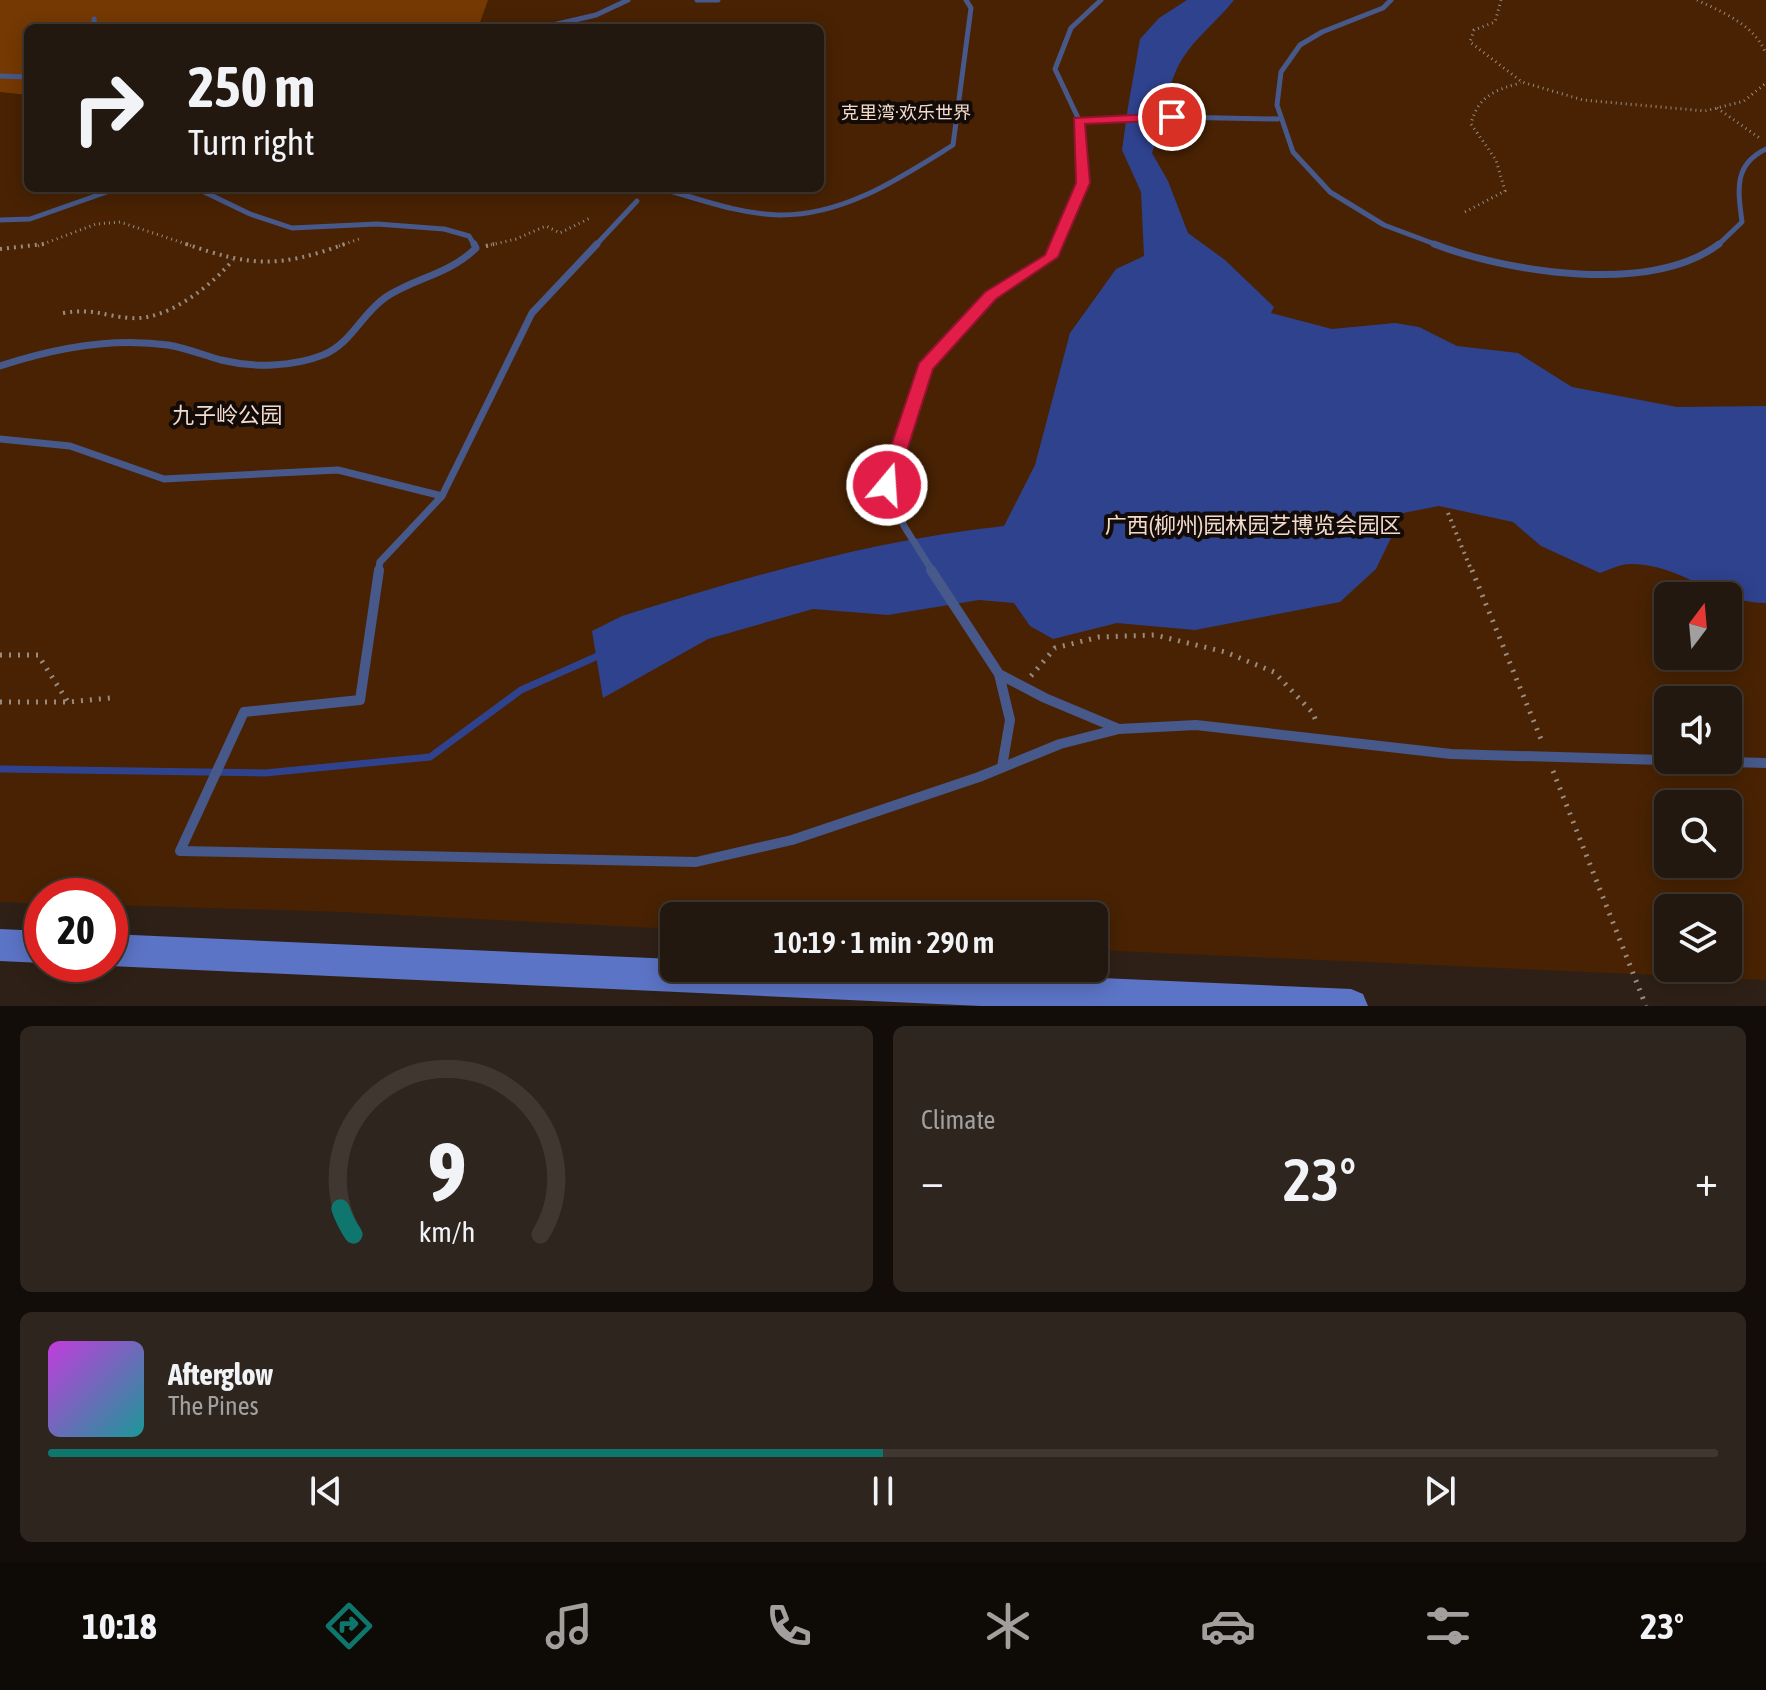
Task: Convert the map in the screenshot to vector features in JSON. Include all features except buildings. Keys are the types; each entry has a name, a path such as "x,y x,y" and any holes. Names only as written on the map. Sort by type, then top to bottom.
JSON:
{"street":[{"path":"0,945 24,946"},
{"path":"128,951 1351,1006"}],"lane":[{"path":"557,24 596,15 628,0"},
{"path":"697,0 718,0"},
{"path":"674,192 731,208 781,216 830,209 899,178 953,145 971,8 966,0"},
{"path":"1002,767 1012,735 1007,699 999,674 904,526 887,485 925,367 990,295 1051,257 1083,183 1079,120 1055,69 1071,28 1101,0"},
{"path":"1391,0 1383,8 1312,37 1291,53 1280,71 1278,119 1296,157 1313,176 1366,216 1435,246 1491,263 1587,276 1642,272 1689,262 1728,240 1742,222 1738,174 1751,154 1766,149"},
{"path":"94,19 95,24"},
{"path":"0,76 24,77"},
{"path":"1079,120 1172,117 1278,119"},
{"path":"0,220 30,219 107,192"},
{"path":"0,366 33,354 123,342 170,345 229,362 304,362 338,348 383,298 424,277 451,268 476,248 469,236 444,229 394,225 292,228 250,214 204,192"},
{"path":"637,201 532,313 442,496 380,562 360,700 244,712 180,851 696,862 792,840 1060,744 1119,729 1196,725 1451,754 1766,763"},
{"path":"0,439 70,446 164,479 338,470 442,496"},
{"path":"999,674 1119,729"}],"path":[{"path":"1501,0 1495,22 1474,30 1470,42 1522,82 1583,100 1705,111 1744,101 1766,83"},
{"path":"1697,0 1727,14 1763,43 1766,54"},
{"path":"1465,212 1505,191 1496,160 1471,124 1473,110 1482,98 1499,88 1522,82"},
{"path":"1717,108 1766,143"},
{"path":"476,248 516,239 546,226 560,233 590,218"},
{"path":"0,249 39,246 96,224 120,222 233,260 263,264 306,258 394,225"},
{"path":"63,313 91,309 111,316 144,318 182,301 227,269 233,260"},
{"path":"1022,686 1055,648 1099,637 1155,635 1225,652 1274,672 1313,713 1324,741"},
{"path":"0,655 38,655 68,702"},
{"path":"0,702 68,702 110,698"}],"green space":[{"name":"广西(柳州)园林园艺博览会园区","path":"0,0 1766,0 1766,980 1742,979 1742,894 1654,894 1654,975 1108,951 1108,902 660,902 660,928 341,912 128,906 128,878 24,878 24,903 0,902"}],"shaded area":[{"path":"0,0 488,0 479,24 24,24 24,95 0,92"}],"water":[{"path":"1187,0 1234,0 1192,45 1180,63 1152,153 1168,181 1188,233 1225,260 1274,307 1271,313 1332,329 1395,323 1419,327 1457,346 1518,353 1572,387 1677,407 1766,406 1766,603 1742,600 1742,582 1695,582 1648,565 1626,564 1600,573 1541,546 1513,522 1439,506 1403,513 1376,569 1340,602 1195,630 1117,623 1053,639 1030,626 1014,603 979,600 888,615 813,609 708,639 603,698 592,631 622,616 716,587 859,550 1004,526 1035,465 1070,333 1116,269 1144,256 1141,192 1122,150 1140,39 1159,18"}],"waterway":[{"path":"0,769 265,773 430,757 521,690 600,655"}],"route":[{"path":"887,485 925,367 990,295 1051,257 1083,183 1079,120 1172,117"}],"park label":[{"name":"克里湾·欢乐世界","path":"906,112"},
{"name":"九子岭公园","path":"227,415"}]}
